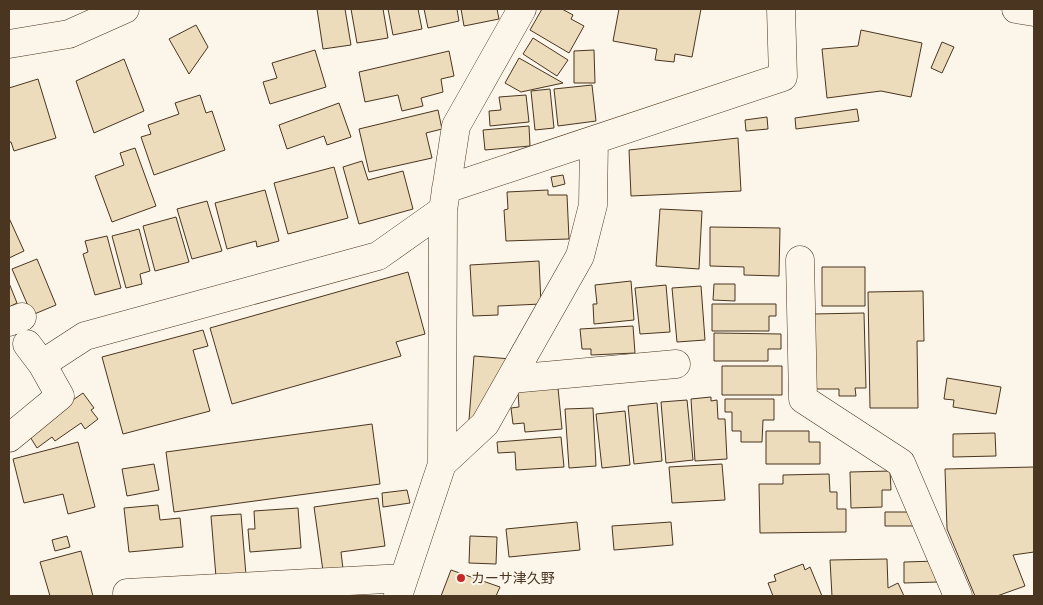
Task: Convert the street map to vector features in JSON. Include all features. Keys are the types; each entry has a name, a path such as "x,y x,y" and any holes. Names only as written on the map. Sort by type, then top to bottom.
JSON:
{"street":[{"path":"9,44 69,34 125,9"},
{"path":"127,593 401,587 442,464 445,199 456,126 522,9"},
{"path":"9,438 60,396 34,354 85,336 378,256 445,199 594,140 783,77 781,9"},
{"path":"1016,9 1034,12"},
{"path":"442,464 485,424 580,256 593,205 594,140"},
{"path":"800,260 803,399 901,463 958,596"},
{"path":"511,378 676,364"}],"building":[{"path":"317,9 345,9 351,45 323,49"},
{"path":"351,9 383,9 388,38 357,43"},
{"path":"388,9 418,9 422,29 393,35"},
{"path":"424,9 457,9 459,21 428,28"},
{"path":"461,9 497,9 499,19 464,26"},
{"path":"542,9 562,9 573,15 571,19 584,26 569,53 530,30"},
{"path":"619,9 701,9 692,57 675,54 674,62 655,60 657,49 613,41"},
{"path":"196,25 208,47 189,74 169,39"},
{"path":"861,30 922,43 911,97 881,91 827,98 822,49 858,46"},
{"path":"533,38 568,60 557,76 523,54"},
{"path":"942,42 954,47 942,73 931,68"},
{"path":"315,50 326,87 270,104 263,82 277,78 272,63"},
{"path":"594,50 595,83 574,83 574,51"},
{"path":"449,51 454,76 441,79 443,92 421,98 423,106 402,111 398,95 365,102 359,72"},
{"path":"519,58 563,83 521,92 505,83"},
{"path":"124,59 144,111 94,133 76,81"},
{"path":"38,79 56,138 14,151 11,142 9,142 9,88"},
{"path":"592,85 596,121 558,126 554,89"},
{"path":"550,89 554,128 535,130 531,91"},
{"path":"200,95 206,113 212,111 225,150 154,175 141,137 151,134 148,125 179,114 175,103"},
{"path":"526,95 529,122 490,126 489,111 501,110 499,97"},
{"path":"339,103 351,137 327,145 324,136 287,149 279,125"},
{"path":"857,109 859,121 796,129 795,118"},
{"path":"438,110 442,129 426,133 432,158 369,172 359,129"},
{"path":"767,117 768,129 746,131 745,120"},
{"path":"529,126 530,146 485,150 483,130"},
{"path":"738,138 741,191 631,196 629,150"},
{"path":"135,148 156,206 112,222 95,176 124,165 120,153"},
{"path":"362,161 368,180 403,171 413,209 359,224 343,167"},
{"path":"334,167 348,218 288,234 274,183"},
{"path":"563,175 565,184 553,187 551,177"},
{"path":"265,190 279,241 257,247 256,241 227,249 215,203"},
{"path":"548,190 548,195 567,195 569,239 506,241 504,210 508,209 507,192"},
{"path":"207,201 222,251 192,259 177,209"},
{"path":"660,209 702,211 699,269 656,266"},
{"path":"176,217 189,262 155,271 143,226"},
{"path":"9,218 24,251 9,258"},
{"path":"710,227 780,228 779,276 744,275 744,267 710,266"},
{"path":"139,229 150,271 140,274 142,284 126,288 112,236"},
{"path":"107,236 121,288 95,295 83,254 88,252 85,241"},
{"path":"37,259 56,305 32,315 12,269"},
{"path":"539,261 541,304 498,306 498,315 473,316 470,265"},
{"path":"822,267 865,267 865,306 822,306"},
{"path":"408,272 425,334 396,342 401,356 232,404 210,328"},
{"path":"631,281 634,320 594,324 593,304 597,304 595,285"},
{"path":"9,283 17,303 9,307"},
{"path":"714,284 735,284 735,301 713,300"},
{"path":"666,285 670,332 640,334 635,288"},
{"path":"701,286 705,340 677,342 672,288"},
{"path":"923,291 924,341 917,341 918,408 870,408 868,292"},
{"path":"712,304 776,304 776,316 769,316 769,331 712,331"},
{"path":"864,313 866,388 855,388 856,396 839,396 839,389 815,389 813,314"},
{"path":"633,326 635,353 591,355 591,349 582,349 580,329"},
{"path":"203,330 208,346 193,350 210,411 123,434 102,357"},
{"path":"714,333 781,334 781,349 768,349 768,361 714,361"},
{"path":"474,356 511,359 477,421 469,420"},
{"path":"722,366 782,366 782,395 722,395"},
{"path":"947,378 1001,387 996,414 953,407 954,400 944,399"},
{"path":"558,388 562,429 525,432 524,423 513,424 511,408 519,407 518,392"},
{"path":"83,393 94,408 91,410 98,419 85,429 81,423 55,441 52,437 37,448 27,432"},
{"path":"711,397 711,401 717,400 718,419 725,419 727,459 695,461 691,399"},
{"path":"725,399 774,399 774,420 763,420 762,442 741,442 741,431 732,431 732,412 725,412"},
{"path":"687,400 693,460 666,463 661,402"},
{"path":"657,403 662,461 634,464 628,406"},
{"path":"593,408 596,466 569,468 565,409"},
{"path":"625,411 630,465 602,468 596,414"},
{"path":"372,424 380,484 174,512 166,452"},
{"path":"766,431 809,431 809,442 820,442 820,464 766,464"},
{"path":"995,433 996,456 953,457 953,434"},
{"path":"561,437 564,467 516,470 515,452 498,453 497,442"},
{"path":"78,442 95,507 68,514 63,494 24,503 13,459"},
{"path":"154,464 159,490 127,496 122,469"},
{"path":"722,464 725,500 672,503 669,467"},
{"path":"1034,467 1034,552 1013,555 1025,586 997,596 975,596 947,529 945,469"},
{"path":"890,471 891,490 882,490 882,507 851,508 850,472"},
{"path":"829,474 830,492 837,492 837,509 846,509 846,532 760,533 759,484 783,484 783,475"},
{"path":"407,490 410,503 383,507 382,493"},
{"path":"378,498 385,546 341,552 343,569 323,571 314,507"},
{"path":"158,505 160,520 180,518 183,547 129,552 124,508"},
{"path":"298,508 301,548 250,552 248,529 255,529 254,511"},
{"path":"885,512 914,512 914,526 885,526"},
{"path":"241,514 246,575 216,577 211,516"},
{"path":"577,522 580,550 509,557 506,529"},
{"path":"671,522 673,545 614,550 612,526"},
{"path":"67,536 70,547 55,551 52,540"},
{"path":"470,536 497,537 496,564 469,563"},
{"path":"81,551 93,596 50,596 40,562"},
{"path":"887,559 888,588 898,583 904,596 832,596 830,560"},
{"path":"938,561 938,582 904,583 904,562"},
{"path":"803,564 805,570 810,567 822,596 773,596 768,583 776,581 774,575"},
{"name":"カーサ津久野","path":"451,570 500,587 496,596 441,596"}],"place":[{"name":"カーサ津久野","path":"461,578"}]}
